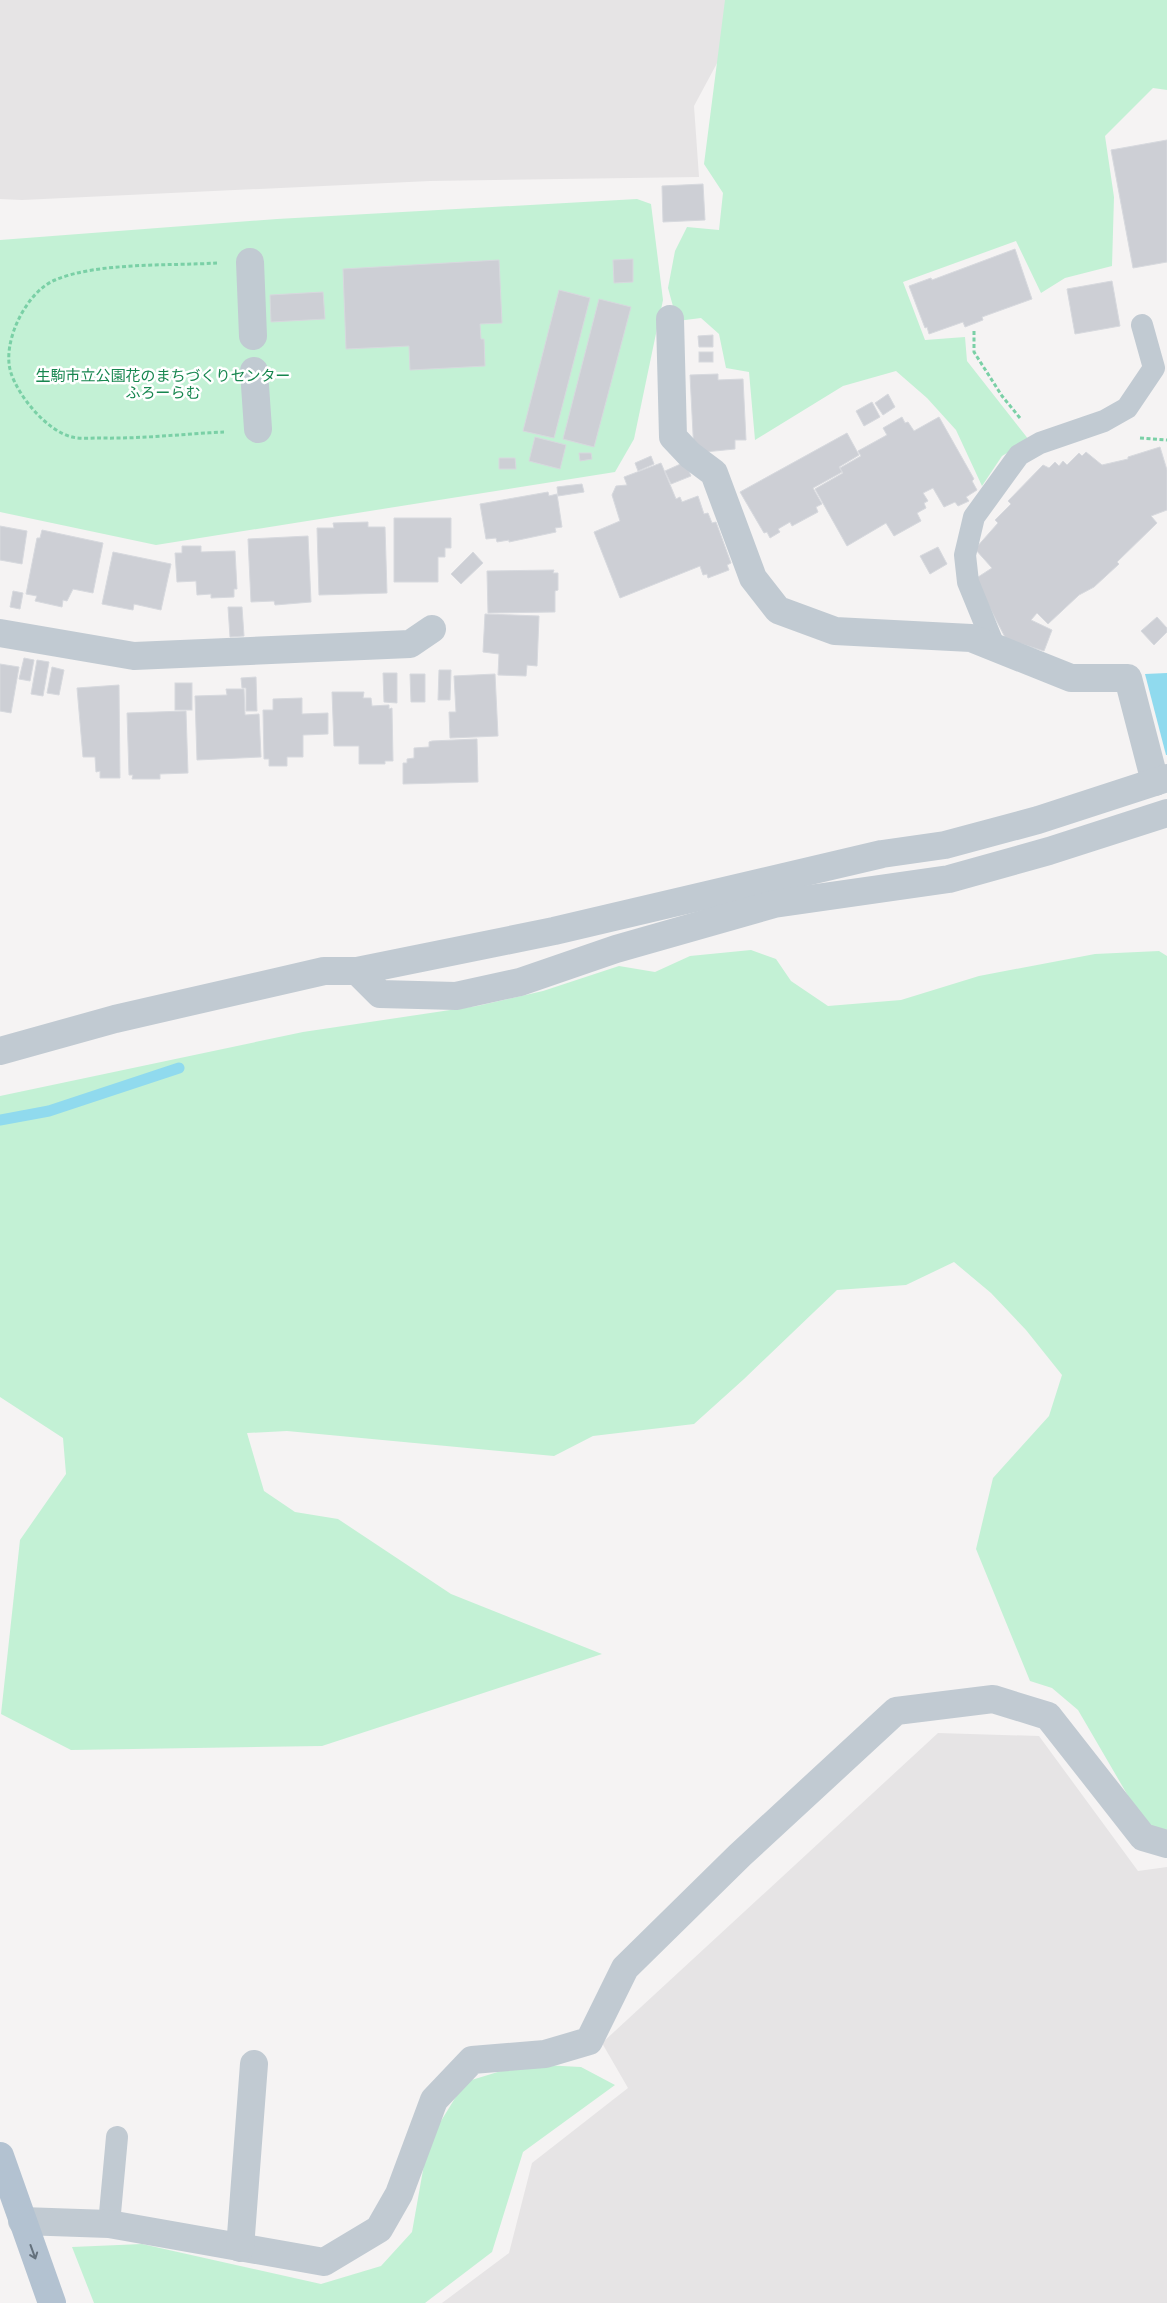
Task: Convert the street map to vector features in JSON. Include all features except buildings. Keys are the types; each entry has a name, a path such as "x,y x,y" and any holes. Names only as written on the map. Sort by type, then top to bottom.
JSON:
{"main road":[{"path":"0,2156 52,2303"}],"street":[{"path":"250,262 253,336"},
{"path":"0,1051 115,1019 324,971 357,971 554,931 882,854 945,845 1038,820 1161,780 1128,678 1071,678 971,638 835,631 778,610 752,578 714,473 690,455 674,437 670,319"},
{"path":"254,371 258,429"},
{"path":"0,633 134,656 410,644 432,629"},
{"path":"357,971 380,994 456,996 520,982 616,949 774,904 949,879 1049,851 1167,813"},
{"path":"22,2221 110,2224 324,2262 379,2229 399,2194 434,2100 472,2060 545,2054 589,2041 626,1968 740,1855 896,1711 993,1699 1048,1716 1143,1838 1167,1844"},
{"path":"240,2248 254,2064"}],"lane":[{"path":"996,648 968,582 965,555 974,517 995,485 1019,455 1040,443 1104,421 1127,408 1154,368 1142,325"},
{"path":"110,2224 117,2137"}],"path":[{"path":"250,262 85,271 54,280 34,295 22,312 10,342 10,372 24,398 45,422 72,437 118,438 258,429"},
{"path":"974,331 974,352 1002,396 1040,443"}],"shaded area":[{"path":"0,0 751,0 694,106 699,177 430,181 22,200 0,199"},
{"path":"938,1733 1039,1736 1138,1871 1167,1867 1167,2303 442,2303 509,2253 532,2163 628,2088 602,2043"}],"green space":[{"path":"725,0 1167,0 1167,90 1153,88 1105,136 1114,197 1112,266 1065,278 1041,293 1016,241 903,282 925,340 965,337 967,361 1029,440 1002,456 982,486 956,430 927,398 896,371 843,386 755,440 749,372 726,368 719,334 701,318 677,321 668,288 675,251 687,227 719,230 723,193 704,164"},
{"name":"生駒市立公園花のまちづくりセンター ふろーらむ","path":"637,199 651,204 663,300 634,439 615,472 156,545 0,512 0,240 277,219"},
{"path":"751,950 776,959 791,981 828,1006 901,1000 979,976 1095,954 1159,951 1167,956 1167,1830 1145,1825 1078,1710 1052,1688 1030,1681 976,1549 993,1478 1049,1416 1062,1375 1026,1330 991,1293 954,1262 906,1285 837,1290 694,1424 593,1436 554,1456 287,1431 247,1433 264,1491 295,1512 338,1519 451,1594 602,1654 322,1746 71,1750 1,1714 20,1540 66,1474 63,1438 0,1397 0,1096 303,1032 477,1006 543,991 619,966 655,972 690,956"},
{"path":"524,2064 581,2067 615,2085 523,2152 492,2252 425,2303 94,2303 72,2247 142,2244 321,2284 381,2266 412,2232 428,2142 465,2082"}],"water":[{"path":"1167,673 1167,755 1166,755 1145,674"}],"waterway":[{"path":"0,1120 49,1111 179,1068"}]}
